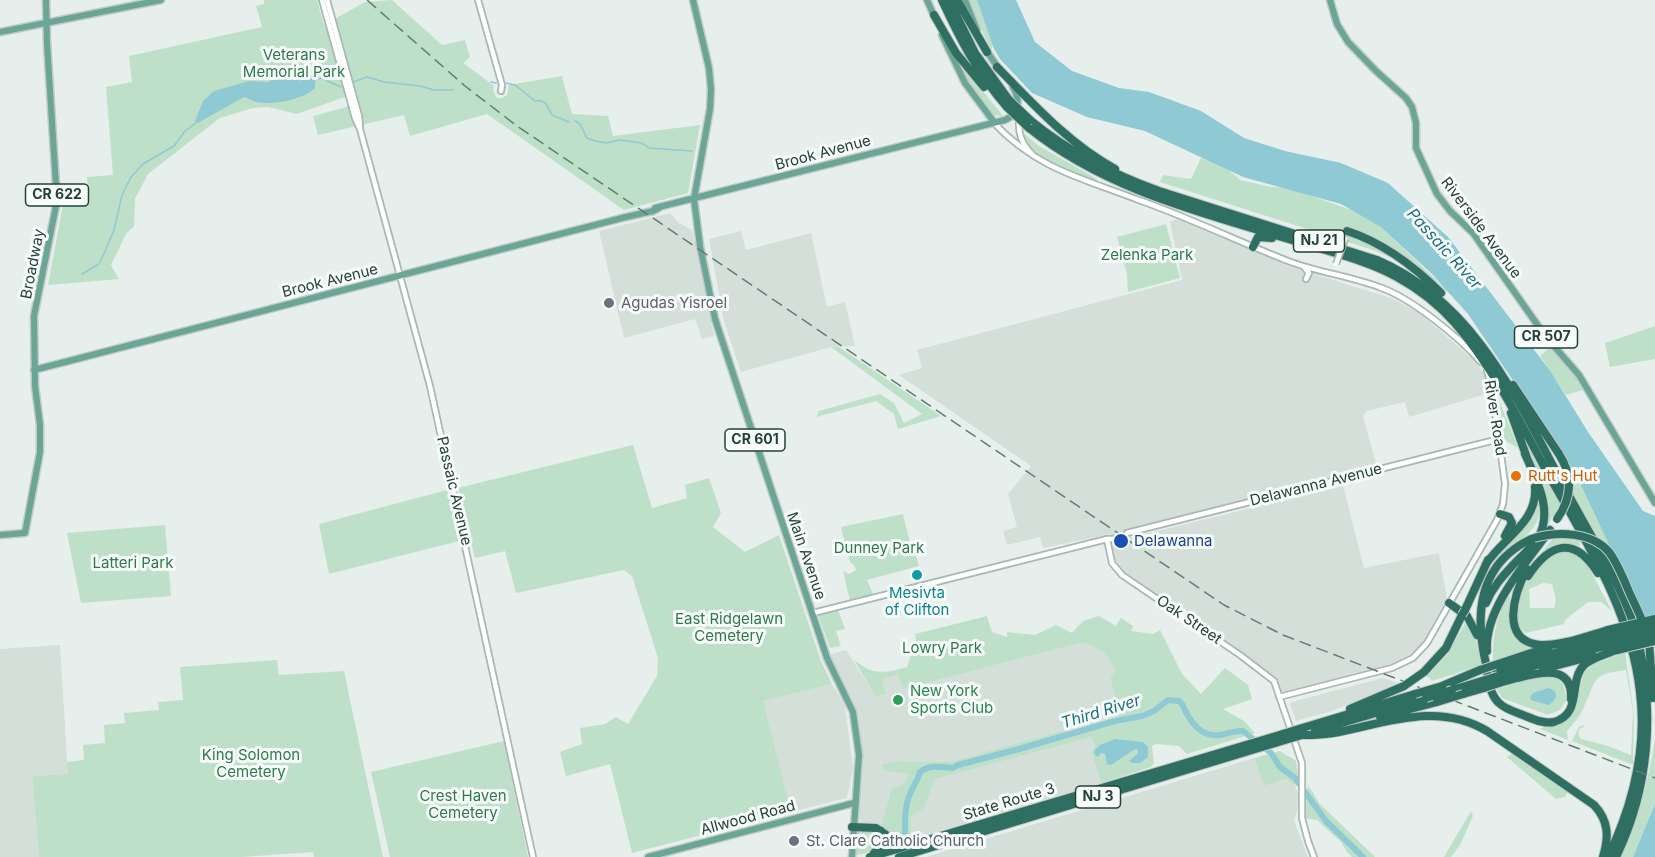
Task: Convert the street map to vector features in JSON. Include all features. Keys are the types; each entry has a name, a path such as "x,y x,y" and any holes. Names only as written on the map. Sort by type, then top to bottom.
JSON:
{"highway":[{"path":"942,0 970,57 989,86 1007,105"},
{"path":"949,0 975,54 1007,105"},
{"path":"957,0 987,52"},
{"path":"934,15 960,58 1029,124"},
{"path":"997,67 1037,108 1089,152 1112,167 1159,191"},
{"name":"NJ 21","path":"1029,124 1116,174 1159,191 1377,260 1398,269 1428,289 1477,338 1512,392 1623,597 1634,624 1643,658 1648,694 1647,757 1641,792 1616,857"},
{"name":"NJ 21","path":"1029,124 1072,158 1124,184 1169,201 1385,271 1414,287 1433,302 1471,343 1509,403 1603,574 1628,633 1641,696 1641,742 1631,800 1608,857"},
{"path":"1346,235 1383,247 1410,265 1444,297 1462,321"},
{"path":"1253,247 1256,239 1262,236 1331,252"},
{"path":"1477,338 1500,365 1547,436 1563,461 1569,478 1567,500 1557,519 1496,609 1488,632 1486,651 1494,689 1502,701 1545,718 1557,717 1567,708 1570,701 1571,691 1566,681 1547,671 1518,678 1497,674"},
{"path":"1480,631 1484,607 1493,588 1536,541 1543,526 1543,503 1511,416 1509,403"},
{"path":"1486,564 1524,522 1532,508 1535,486 1525,454"},
{"path":"1301,732 1404,686 1424,672 1446,648 1486,564 1512,526 1510,518 1500,514"},
{"path":"1550,530 1520,583 1514,604 1513,622 1519,633 1525,639 1543,645 1571,640 1652,641"},
{"path":"1463,613 1483,578 1496,561 1512,547 1533,538 1552,534 1570,535 1589,540 1604,548 1616,564 1652,641 1653,694 1649,723"},
{"path":"1533,538 1510,551 1492,576 1481,606 1480,641 1495,699 1504,707 1544,722 1558,720 1570,710 1574,702 1578,675 1584,665 1611,641"},
{"path":"1514,604 1528,576 1543,557 1557,548 1571,548 1582,553 1593,565 1628,633"},
{"path":"1449,603 1469,618 1480,641"},
{"path":"1518,678 1611,641 1655,619"},
{"name":"NJ 3","path":"1255,746 1415,694 1497,674 1655,627"},
{"name":"NJ 3","path":"1611,641 1655,634"},
{"path":"1317,731 1463,694 1482,678 1497,674 1571,640"},
{"name":"NJ 3","path":"1301,732 1317,731 1452,690 1482,678"},
{"path":"1301,732 1335,733 1388,720 1416,716 1444,716 1475,724 1594,805 1607,829 1607,842 1603,857"},
{"name":"State Route 3","path":"870,857 1191,761 1255,746"},
{"name":"State Route 3","path":"899,857 1203,765 1255,746"},
{"path":"852,827 872,827 897,842 919,842"},
{"path":"912,857 993,828"},
{"path":"865,857 878,851 883,845 880,830"}],"main road":[{"name":"Broadway","path":"0,535 26,533 40,452 40,425 34,370 34,316 57,201 46,0"},
{"path":"0,32 161,0"},
{"name":"Main Avenue","path":"693,0 709,68 711,90 710,109 694,199 706,260 705,265 717,324 827,658 854,712 858,755 852,857"},
{"path":"927,0 957,68 994,122"},
{"path":"965,0 987,52 1015,91 1018,102 1012,116 1005,120 994,118 985,111"},
{"name":"Riverside Avenue","path":"1330,0 1338,24 1348,42 1406,98 1412,107 1416,123 1416,148 1441,201 1473,233 1546,337 1579,375 1655,503"},
{"path":"980,125 986,118 985,111"},
{"name":"Brook Avenue","path":"34,370 632,215 636,212 1005,120"},
{"name":"Allwood Road","path":"648,857 854,803"}],"street":[{"name":"Passaic Avenue","path":"322,0 329,13"},
{"name":"Passaic Avenue","path":"327,0 355,118 360,129 435,408 533,857"},
{"path":"478,0 502,85 501,91"},
{"path":"1015,91 1019,102 1020,136 1026,148 1041,161"},
{"name":"River Road","path":"994,122 1022,149 1061,171 1181,216 1302,266 1378,286 1401,296 1465,347 1485,368 1493,395 1505,488 1500,514 1426,643 1413,658 1402,664 1352,680 1279,697"},
{"path":"1333,274 1346,235"},
{"path":"1302,266 1308,271 1306,279"},
{"name":"Delawanna Avenue","path":"1130,533 1499,439"},
{"name":"Oak Street","path":"813,613 1111,538 1111,559 1117,571 1267,675 1274,681 1279,697"},
{"path":"1279,697 1302,763 1303,825 1314,857"}],"shaded area":[{"path":"670,213 679,223 692,230 714,336 702,339 695,319 624,338 599,231"},
{"path":"1179,219 1288,266 1391,298 1418,312 1475,361 1485,375 1489,393 1409,417 1405,402 1367,411 1363,416 1377,467 1125,531 1043,548 1040,537 1007,545 1003,531 1017,527 1008,494 1031,466 899,375 922,368 917,350 1182,280 1170,221"},
{"path":"741,231 746,250 811,233 827,307 845,302 855,346 831,347 741,372 724,322 709,239"},
{"path":"1343,486 1364,568 1439,553 1447,599 1421,645 1408,656 1366,673 1281,692 1276,677 1125,573 1115,560 1112,549 1115,541"},
{"path":"1080,643 1093,644 1111,659 1115,671 1110,678 1120,713 1114,720 950,762 899,761 884,771 908,774 904,784 891,789 881,828 860,821 857,808 863,763 859,719 854,703 829,655 846,650 875,696 886,693 881,679 898,675 903,689"},
{"path":"60,645 68,774 32,776 39,857 0,857 0,649"},
{"path":"1383,678 1401,684 1332,711 1296,721 1290,704 1292,702"},
{"path":"832,684 845,705 853,768 847,798 791,812 762,701"},
{"path":"1091,736 1095,746 1091,752 1101,783 912,839 911,817 924,808 934,779"},
{"path":"1254,758 1264,786 1286,779 1295,786 1298,793 1294,821 1308,857 926,857"}],"green space":[{"name":"Veterans Memorial Park","path":"264,0 317,0 324,25 365,2 392,0 442,45 465,40 470,57 463,63 493,85 497,98 507,95 509,85 562,76 572,114 608,116 613,136 700,125 688,193 624,210 487,114 410,136 404,115 318,135 313,116 347,107 353,94 297,114 268,107 253,108 220,118 148,174 135,199 134,226 126,234 111,265 119,279 48,285 64,199 88,196 87,177 113,175 106,87 132,82 129,56 262,27 256,6 264,4"},
{"path":"968,0 977,0 993,45 991,51"},
{"path":"953,55 1004,117 990,114 977,98"},
{"path":"1022,132 1039,146 1097,179 1097,182 1064,170 1042,158 1026,142"},
{"path":"1201,158 1223,165 1240,180 1271,187 1289,188 1371,217 1455,298 1424,274 1376,251 1160,182 1163,175 1191,179"},
{"name":"Zelenka Park","path":"1166,224 1180,278 1128,292 1127,274 1117,237"},
{"path":"1655,326 1655,359 1610,367 1605,343"},
{"path":"1551,346 1586,389 1566,395 1540,356"},
{"path":"831,347 839,347 941,416 898,429 894,414 876,401 816,417 819,411 880,394 894,403 904,423 922,414"},
{"path":"1495,390 1518,448 1502,439"},
{"path":"1524,443 1534,456 1560,504 1546,528 1544,495"},
{"name":"East Ridgelawn Cemetery","path":"633,445 652,508 687,498 685,485 709,478 721,513 713,527 745,552 779,535 821,661 832,684 763,701 791,812 632,853 610,764 566,776 560,752 582,744 580,728 605,724 616,717 628,724 657,676 658,658 632,576 624,570 516,593 505,551 475,558 458,488"},
{"path":"1569,463 1610,546 1598,540 1573,495"},
{"path":"447,490 459,541 329,574 319,524"},
{"path":"1538,502 1539,512 1533,528 1495,557 1529,519"},
{"name":"Dunney Park","path":"903,514 912,551 915,553 919,566 867,580 873,594 850,601 843,571 849,574 856,570 850,562 841,527"},
{"name":"Latteri Park","path":"165,525 171,596 81,603 67,533"},
{"path":"1554,537 1580,540 1580,546 1556,546 1537,558"},
{"path":"1557,551 1571,551 1586,562 1612,611 1601,602 1588,602 1565,620 1564,624 1526,633 1519,628 1519,604 1522,593 1532,574","holes":["1543,583 1552,584 1556,600 1554,608 1530,608 1529,589"]},
{"path":"1510,590 1512,624 1535,648 1493,661 1497,624"},
{"path":"838,610 845,629 836,631 841,646 830,648 818,615"},
{"name":"Lowry Park","path":"987,616 992,632 1007,637 1007,632 1035,635 1056,625 1072,633 1083,621 1099,616 1116,626 1121,618 1133,626 1131,631 1153,634 1160,630 1182,674 1201,694 1225,668 1248,685 1252,699 1223,709 1244,721 1255,733 1187,754 1179,746 1156,744 1152,746 1154,763 1151,767 1101,783 1091,752 1095,746 1091,737 935,779 924,808 911,817 912,839 899,840 881,828 891,789 904,784 908,774 884,771 882,764 899,761 950,762 1058,732 1065,731 1066,733 1113,720 1120,713 1110,678 1115,671 1113,665 1102,651 1086,644 1080,643 903,689 898,675 882,679 886,694 875,696 854,660 867,669 879,672 907,667 911,655 918,652 915,634"},
{"path":"1467,620 1475,637 1482,665 1432,681 1427,676 1447,655"},
{"path":"1625,652 1634,715 1633,765 1572,741 1579,727 1583,725 1585,727 1580,728 1578,734 1581,739 1631,755 1633,712 1626,670 1606,674 1597,680 1581,713 1567,731 1568,740 1540,729 1561,721 1571,714 1577,705 1585,671 1595,664"},
{"name":"King Solomon Cemetery","path":"277,660 279,675 344,671 383,857 314,857 313,852 242,857 39,857 32,776 68,774 67,762 84,760 83,745 105,743 104,725 125,723 124,713 159,710 158,702 183,700 180,667"},
{"path":"1541,676 1555,676 1563,684 1567,699 1560,710 1548,715 1502,698 1497,689"},
{"path":"1655,739 1655,804 1633,857 1620,857 1642,799"},
{"name":"Crest Haven Cemetery","path":"504,741 528,857 390,857 371,772"},
{"path":"1280,751 1296,761 1298,775 1295,786 1286,779 1264,786 1254,758"},
{"path":"1513,753 1568,791 1565,797 1556,799 1507,757"},
{"path":"1308,785 1320,804 1375,857 1352,857 1341,842 1317,820 1305,818"},
{"path":"1471,811 1473,816 1460,845 1451,857 1444,857"},
{"path":"871,830 880,841 870,851 855,855 858,832"}],"water":[{"name":"Passaic River","path":"977,0 1016,0 1035,42 1072,71 1119,88 1149,92 1201,111 1244,138 1285,151 1341,163 1388,183 1448,237 1551,372 1588,432 1643,511 1655,516 1655,642 1569,463 1468,314 1432,274 1381,227 1341,204 1243,177 1145,131 1087,117 1032,93 1000,59 994,49"},
{"path":"308,71 315,80 315,88 304,95 288,101 271,103 255,102 244,97 198,123 195,121 203,101 214,91 249,81 268,82 276,77"},
{"path":"1548,688 1556,693 1551,703 1548,705 1531,700 1533,693"},
{"path":"1115,739 1143,742 1148,747 1148,757 1140,763 1132,763 1129,761 1138,753 1135,749 1111,765 1107,764 1105,754 1101,753 1098,757 1094,751 1100,745"},
{"path":"1655,804 1655,857 1633,857"}],"waterway":[{"path":"353,82 367,77 434,90 454,90"},
{"path":"315,80 321,78 341,87"},
{"path":"491,82 496,83"},
{"path":"506,83 515,85 535,101 544,102 552,115 569,122"},
{"path":"575,121 580,124 587,138 595,141 606,143 620,140 642,143 649,148 692,151"},
{"path":"82,274 99,264 114,230 122,195 131,177 143,164 174,146 185,131 197,122"},
{"name":"Third River","path":"905,839 908,799 920,772 924,769 953,768 1115,721 1142,716 1154,711 1168,700 1179,701 1196,726 1206,734 1220,735 1243,731 1271,753 1280,767 1295,778 1326,821 1363,857"}],"tunnel":[{"path":"1111,537 1124,533"},
{"path":"1114,539 1130,535"}],"railway":[{"path":"367,0 465,86 517,126 1224,605 1283,635 1655,778"}],"place":[{"name":"Agudas Yisroel","path":"609,303"},
{"name":"Rutt's Hut","path":"1516,476"},
{"name":"Delawanna","path":"1121,541"},
{"name":"Mesivta of Clifton","path":"917,575"},
{"name":"New York Sports Club","path":"898,700"},
{"name":"St. Clare Catholic Church","path":"794,841"}]}
